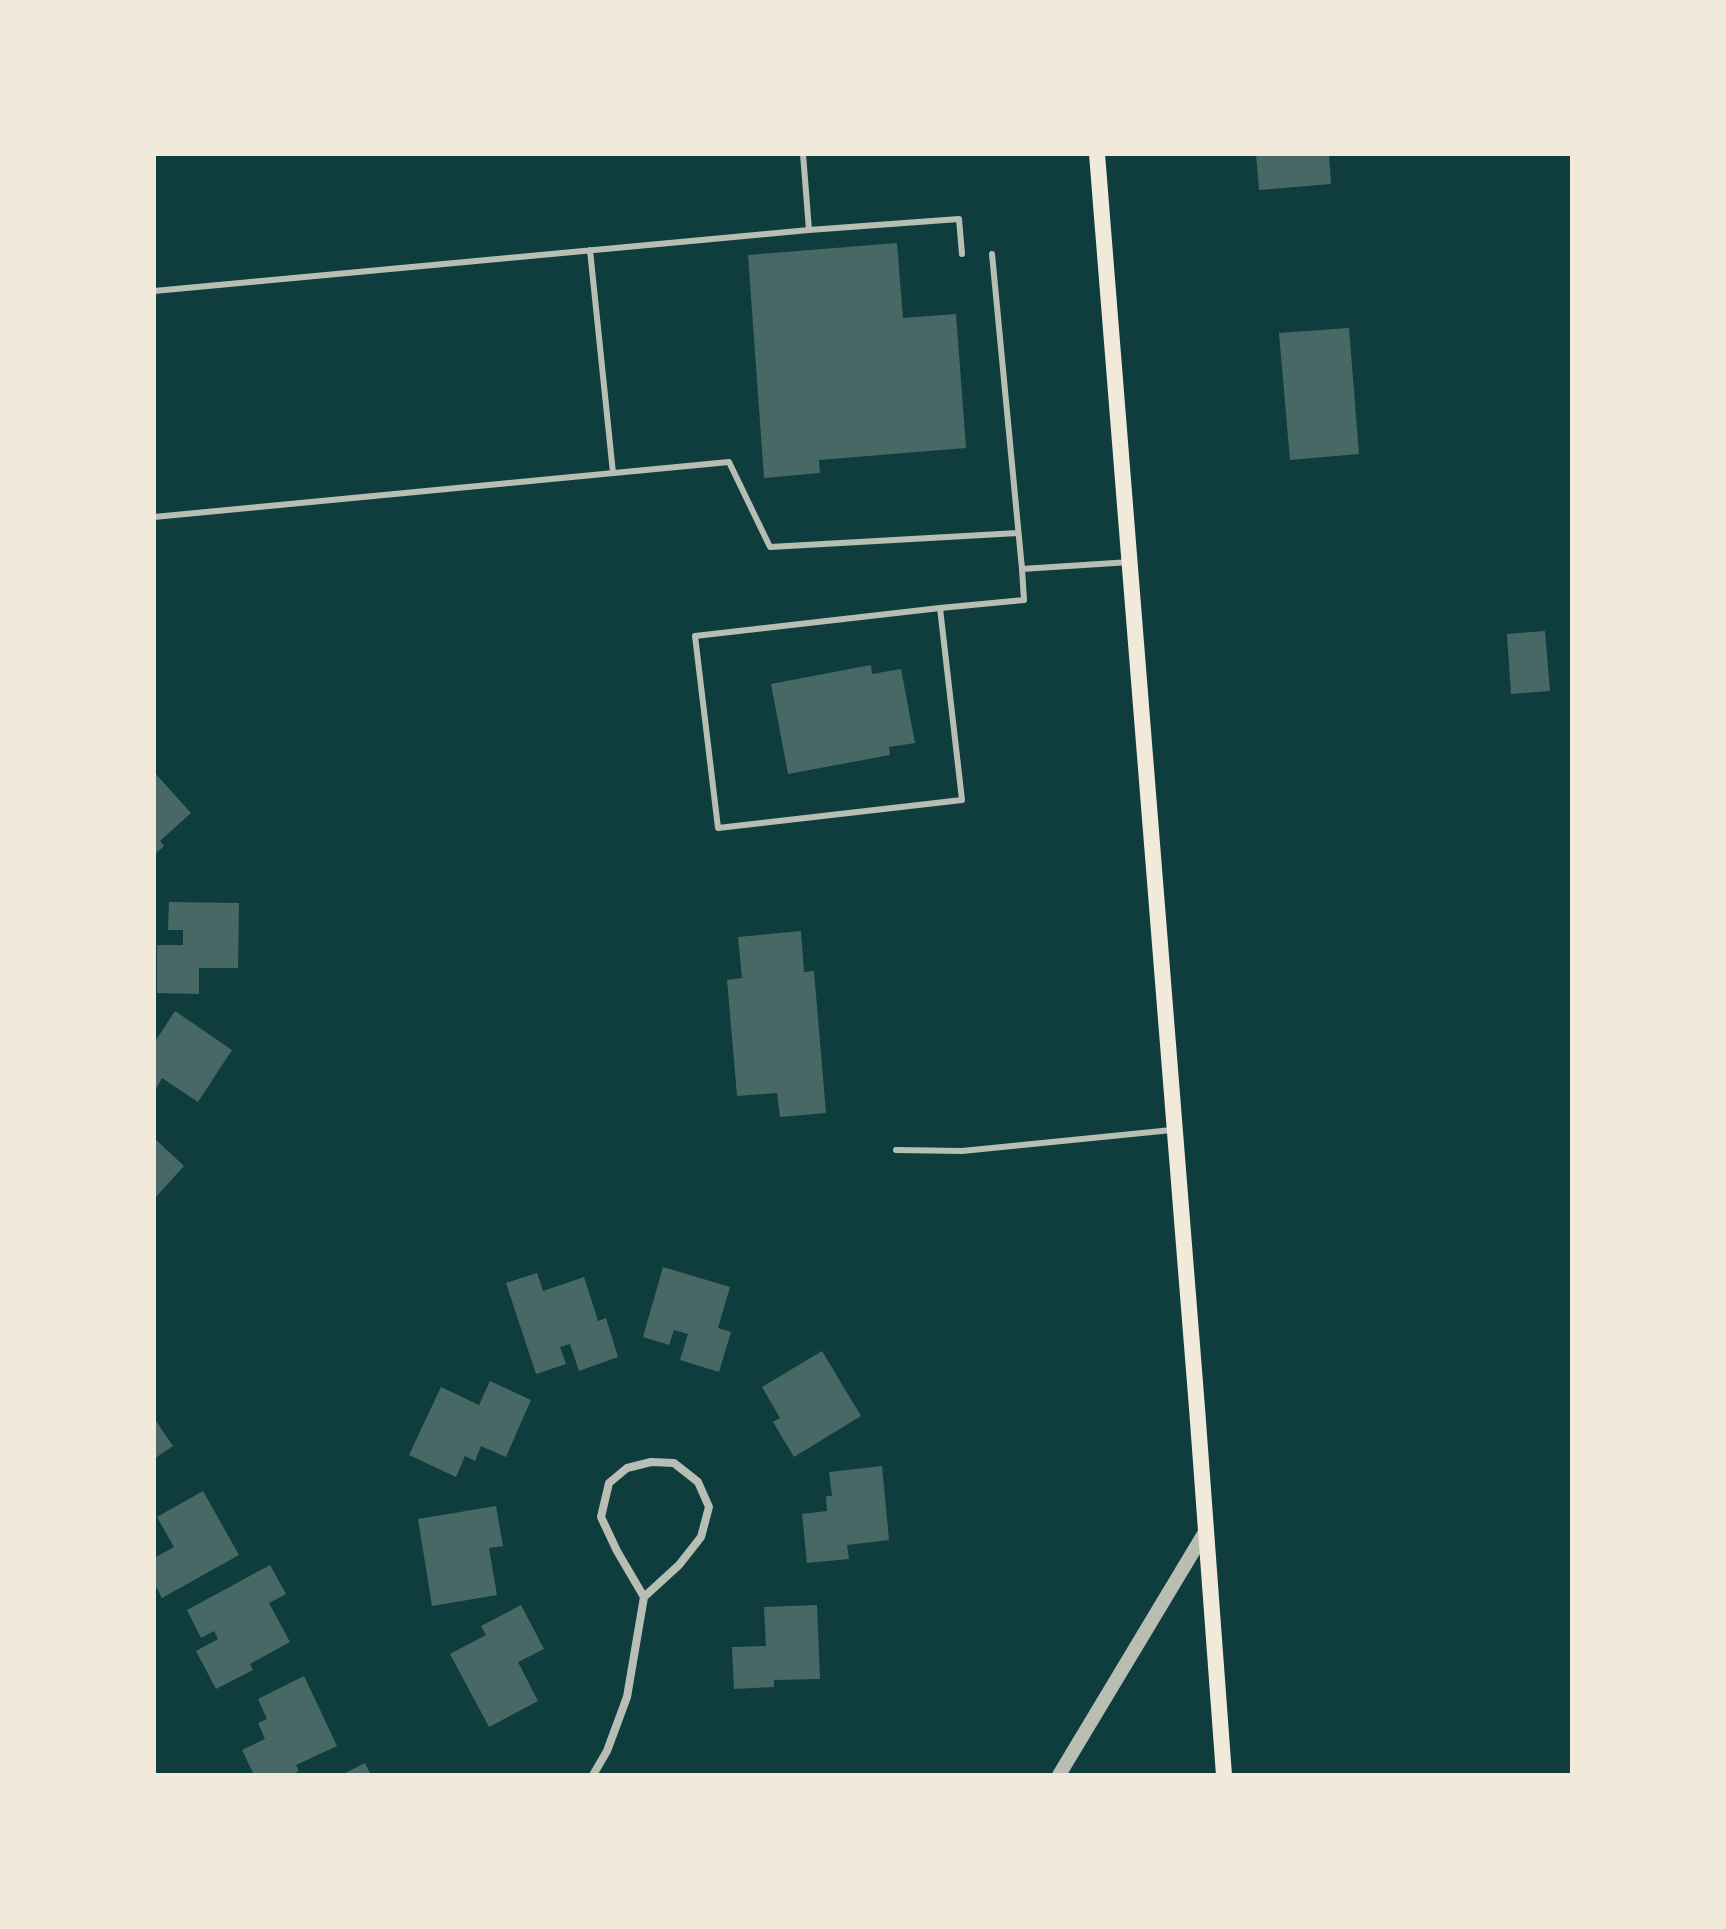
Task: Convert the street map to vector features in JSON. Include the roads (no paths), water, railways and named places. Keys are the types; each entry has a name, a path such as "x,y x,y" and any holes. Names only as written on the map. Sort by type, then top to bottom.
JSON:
{"main road":[{"path":"1097,154 1224,1775"}],"street":[{"path":"593,1775 607,1751 627,1697 644,1597 679,1565 701,1537 709,1507 698,1482 674,1463 651,1462 627,1468 609,1483 601,1517 644,1597"},
{"path":"1059,1775 1205,1532"}],"lane":[{"path":"803,154 809,230"},
{"path":"154,291 809,230 959,219 962,254"},
{"path":"590,250 613,473"},
{"path":"940,608 962,800 718,828 695,636 940,608 1024,600 992,254"},
{"path":"154,517 729,462 770,547 1018,533"},
{"path":"1022,569 1130,562"},
{"path":"896,1150 962,1151 1175,1130"}]}
